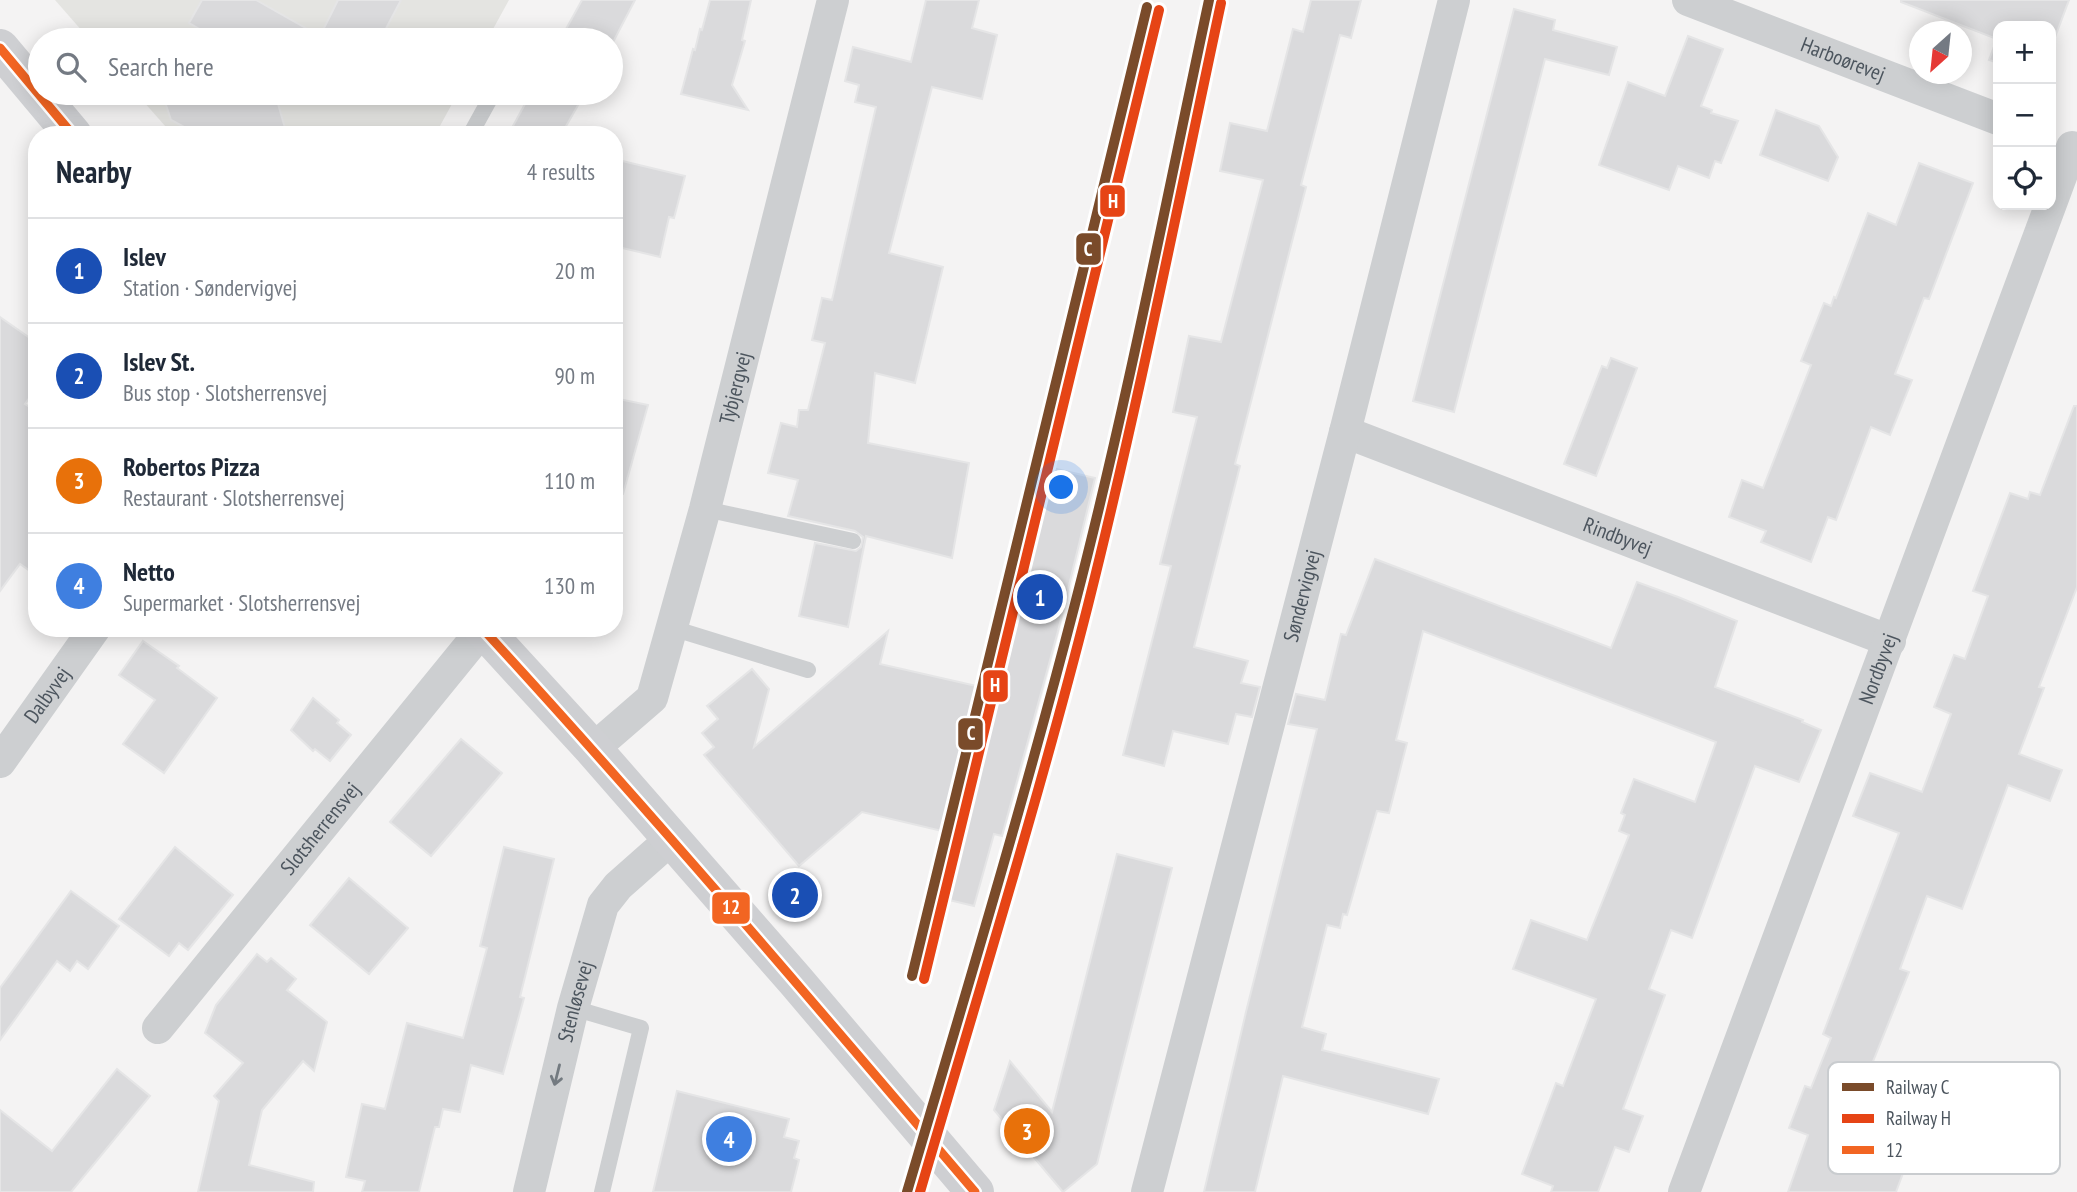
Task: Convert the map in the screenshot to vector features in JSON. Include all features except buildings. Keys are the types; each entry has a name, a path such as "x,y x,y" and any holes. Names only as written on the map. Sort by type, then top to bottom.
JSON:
{"street":[{"name":"Tybjergvej","path":"593,749 652,698 705,509 833,0"},
{"name":"Søndervigvej","path":"1147,1192 1345,432 1454,0"},
{"name":"Harboørevej","path":"1688,0 1993,117"},
{"path":"0,48 28,81"},
{"path":"48,105 65,126"},
{"name":"Nordbyvej","path":"1684,1192 1890,641 2067,145"},
{"name":"Rindbyvej","path":"1345,432 1890,641"},
{"name":"Dalbyvej","path":"0,761 89,637"},
{"name":"Slotsherrensvej","path":"158,1028 476,637"},
{"name":"Slotsherrensvej","path":"490,637 593,749 975,1192"},
{"name":"Stenløsevej","path":"528,1192 573,1008 603,905 618,886 670,840"}],"lane":[{"path":"475,126 487,105"},
{"path":"705,509 853,541"},
{"path":"671,628 808,670"},
{"path":"573,1008 641,1028 602,1192"}],"shaded area":[{"path":"55,0 509,0 494,28 80,28"},
{"path":"147,105 451,105 440,126 165,126"}],"rail line":[{"name":"C","path":"907,1192 1015,825 1075,604 1129,378 1209,0"},
{"name":"H","path":"920,1192 1028,826 1088,605 1141,380 1221,3"},
{"name":"C","path":"912,976 1147,7"},
{"name":"H","path":"924,979 1159,10"}],"transit line":[{"name":"12","path":"0,48 28,81"},
{"name":"12","path":"48,105 65,126"},
{"name":"12","path":"490,637 670,837 975,1192"}],"place":[{"name":"Islev","path":"1040,597"},
{"name":"Islev St.","path":"795,895"},
{"name":"Robertos Pizza","path":"1027,1131"},
{"name":"Netto","path":"729,1139"}]}
